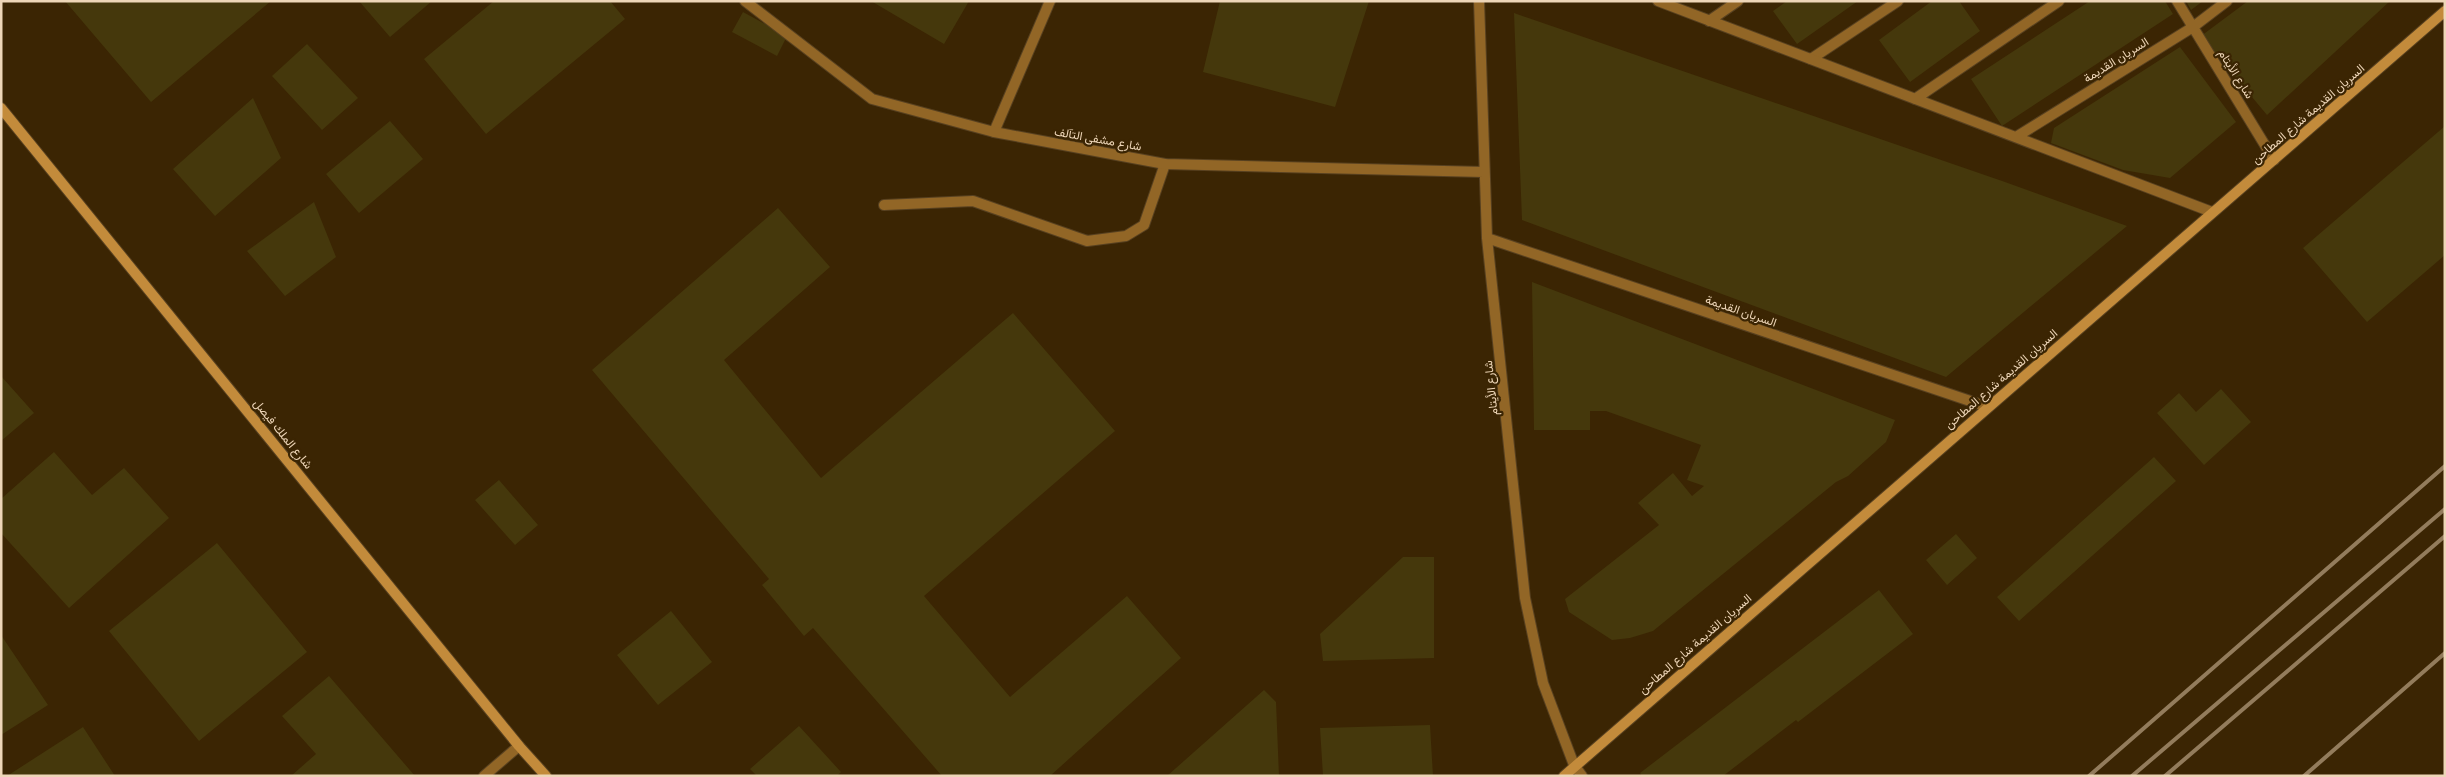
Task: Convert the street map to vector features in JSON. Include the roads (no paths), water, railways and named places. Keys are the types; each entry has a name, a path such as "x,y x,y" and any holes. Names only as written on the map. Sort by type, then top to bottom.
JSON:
{"street":[{"name":"شارع مشفى التآلف","path":"745,1 872,99 994,132 1165,164 1484,172"},
{"path":"994,132 1050,1"},
{"name":"شارع الأيتام","path":"1479,1 1487,238 1526,606 1543,684 1574,765 1582,776"},
{"path":"1658,1 2212,212"},
{"path":"1709,21 1738,1"},
{"path":"1811,60 1898,1"},
{"path":"1915,99 2059,1"},
{"name":"شارع الأيتام","path":"2176,1 2274,160"},
{"name":"السريان القديمة","path":"2016,137 2193,27 2227,1"},
{"name":"السريان القديمة شارع المطاحن","path":"1564,776 1574,765 2445,11"},
{"name":"شارع الملك فيصل","path":"1,108 519,746 546,776"},
{"path":"884,205 973,201 1087,241 1126,236 1144,224 1165,164"},
{"name":"السريان القديمة","path":"1487,238 1988,407"},
{"path":"484,776 519,746"}],"railway":[{"path":"2089,776 2445,466"},
{"path":"2132,776 2445,509"},
{"path":"2165,776 2445,536"},
{"path":"2304,776 2445,653"}]}
